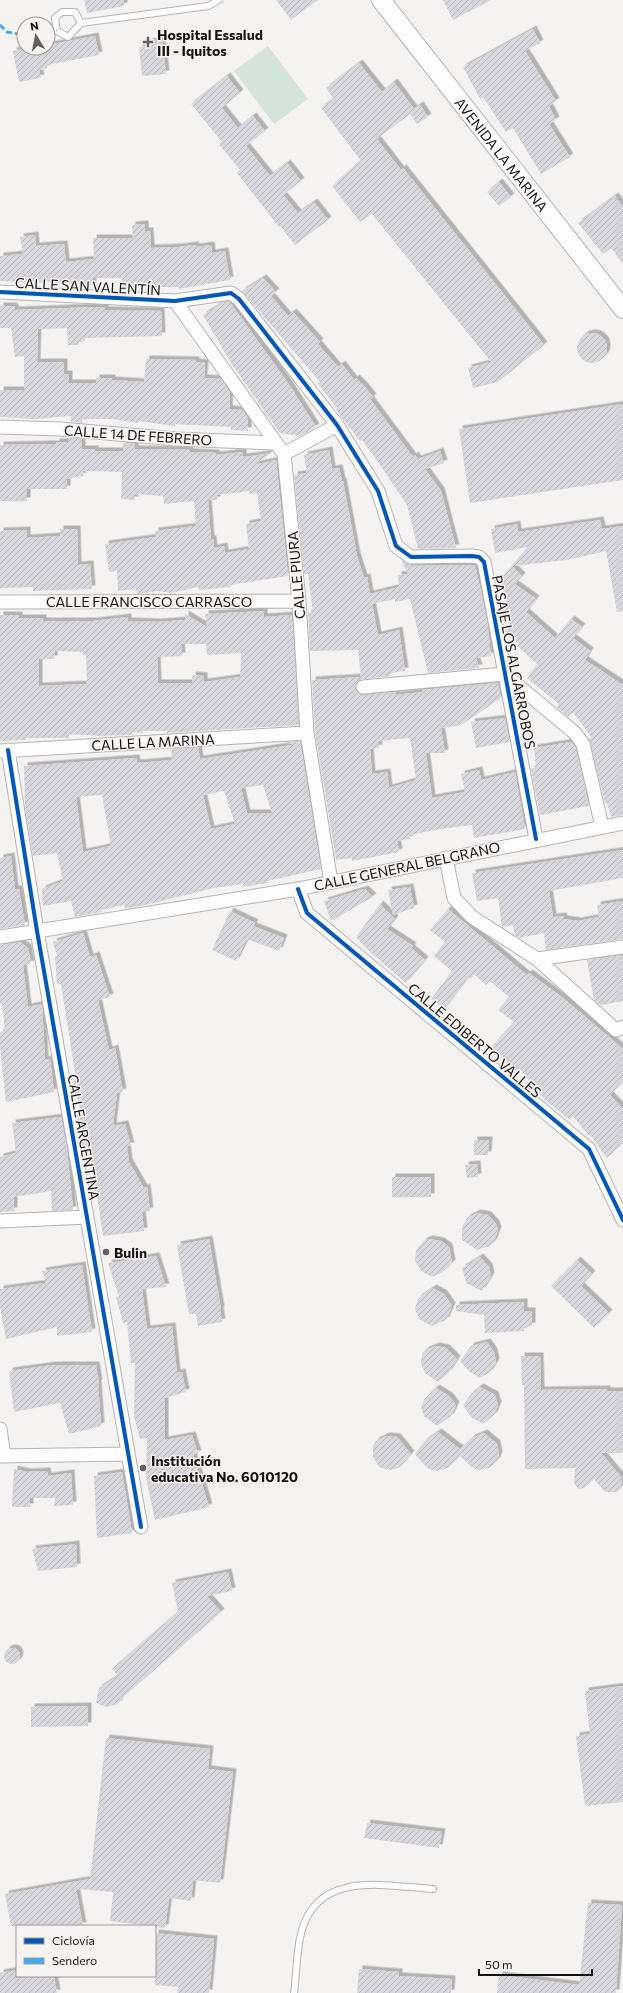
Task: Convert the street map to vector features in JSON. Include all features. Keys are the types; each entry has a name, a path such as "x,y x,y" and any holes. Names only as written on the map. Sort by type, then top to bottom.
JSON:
{"main road":[{"name":"AVENIDA LA MARINA","path":"381,0 623,309"}],"street":[{"name":"CALLE SAN VALENTÍN","path":"0,292 175,301 231,293 239,299 337,425 378,491 396,546 411,557"},
{"path":"175,301 284,454 337,425"},
{"name":"CALLE 14 DE FEBRERO","path":"0,427 60,429 176,439 275,443"},
{"name":"CALLE PIURA","path":"284,454 299,602 306,733 331,882"},
{"name":"PASAJE LOS ALGARROBOS","path":"411,557 472,556 479,558 484,562 536,839"},
{"name":"CALLE FRANCISCO CARRASCO","path":"0,602 299,602"},
{"path":"363,687 504,674 575,733 583,744 602,827"},
{"name":"CALLE LA MARINA","path":"4,751 306,733"},
{"name":"CALLE ARGENTINA","path":"4,751 141,1527"},
{"name":"CALLE GENERAL BELGRANO","path":"0,937 298,889 536,839 623,823"},
{"path":"446,858 454,898 472,917 536,959 619,1028"},
{"name":"CALLE EDIBERTO VALLES","path":"298,889 307,913 589,1149 622,1213"},
{"path":"536,959 623,947"},
{"path":"0,1221 87,1217"},
{"path":"0,1429 2,1456 128,1454"}],"lane":[{"path":"81,23 75,12 62,12 55,18 56,31 68,37 81,23 208,6 219,0"},
{"path":"294,1993 302,1930 309,1910 335,1890 360,1884 433,1889"}],"green space":[{"path":"268,46 308,99 274,124 234,71"}],"building":[{"path":"84,0 124,0 124,6 87,13"},
{"path":"276,0 318,0 291,20"},
{"path":"443,0 491,0 453,20"},
{"path":"533,29 540,43 525,51 556,101 549,106 556,120 549,124 570,157 541,174 513,128 506,132 483,97 480,99 463,67"},
{"path":"95,36 99,55 47,65 47,68 39,70 41,78 19,82 13,51 16,50 16,56 56,56 56,43"},
{"path":"162,40 166,74 142,76 139,47 149,46 148,42"},
{"path":"359,63 382,92 394,82 414,109 420,105 428,117 417,124 410,114 377,139 401,170 403,168 544,345 498,382 473,388 468,368 491,362 372,214 360,222 332,186 361,161 321,108 334,99 326,88"},
{"path":"227,76 240,93 222,108 238,128 253,116 265,131 246,146 270,176 287,163 301,181 283,195 298,213 314,202 328,220 295,245 237,173 240,170 219,144 222,142 191,104"},
{"path":"499,182 511,197 499,206 487,192"},
{"path":"615,196 623,207 623,264 611,248 603,254 578,223"},
{"path":"145,224 145,231 150,231 151,248 195,245 196,247 211,245 212,253 225,251 230,280 179,289 178,287 122,287 122,278 93,278 93,285 81,286 81,282 54,283 53,281 37,283 0,281 0,256 23,254 20,237 35,235 36,246 64,244 66,262 94,259 93,238 133,238 132,225"},
{"path":"263,278 276,292 271,296 288,316 293,312 320,342 318,344 338,367 342,364 354,380 356,378 364,386 373,397 370,399 413,457 415,455 418,459 440,451 444,463 425,469 441,491 456,548 418,549 407,505 380,465 362,440 360,441 336,410 337,408 318,384 320,382 242,291"},
{"path":"229,301 290,386 316,427 300,436 280,433 231,363 203,315 224,302"},
{"path":"0,306 12,306 15,307 15,310 97,307 105,308 105,310 161,311 162,336 85,338 85,341 79,341 79,345 68,345 67,328 38,329 37,362 64,362 64,374 69,374 69,383 96,383 96,378 112,378 112,380 144,382 146,359 196,360 196,362 205,363 204,378 221,379 230,392 229,409 242,410 248,418 248,431 231,430 231,427 175,424 175,426 113,419 82,419 82,423 71,422 71,416 34,419 0,417 0,390 24,390 24,356 15,357 11,328 0,328"},
{"path":"592,333 598,334 606,342 606,354 598,362 592,363 586,362 578,354 577,348 578,342 586,334"},
{"path":"623,404 623,480 470,503 459,429"},
{"path":"70,438 82,439 82,449 95,449 95,451 123,451 123,443 135,444 135,449 190,450 190,452 216,453 216,455 243,452 243,457 272,453 253,465 276,460 288,576 230,585 231,587 199,590 198,587 171,593 157,591 137,594 136,589 118,591 117,571 109,572 105,544 156,537 155,531 196,526 194,501 164,504 163,496 135,494 135,500 121,499 122,472 83,471 83,476 67,479 67,489 27,489 27,501 0,501 0,445 56,444 56,442 68,442","holes":["249,491 249,494 257,493 261,521 246,524 249,549 225,553 224,546 214,548 213,539 211,539 208,500 217,500 217,495"]},
{"path":"329,450 332,469 339,468 343,481 357,556 364,578 367,577 370,594 399,587 398,575 408,574 401,559 411,565 475,565 487,619 491,656 476,658 479,668 428,673 410,599 395,602 395,599 372,604 378,635 399,630 405,671 390,673 391,676 359,680 356,684 356,691 364,695 395,692 396,695 422,692 422,690 498,683 501,698 461,725 441,728 445,753 426,753 432,798 465,792 461,774 479,770 481,780 515,772 525,829 474,838 472,825 441,829 409,835 410,839 397,841 399,852 352,861 352,858 336,860 315,732 312,680 361,677 358,650 310,651 308,613 313,613 308,574 304,574 294,475 307,473 304,455","holes":["410,738 416,780 389,788 387,772 372,774 370,749 379,748 378,741"]},
{"path":"600,520 602,529 623,526 623,611 617,612 606,551 567,560 512,566 522,576 515,584 536,599 526,612 555,638 571,619 582,627 573,638 590,651 585,660 623,685 623,815 611,817 607,803 605,803 589,739 592,738 573,712 568,717 557,707 559,704 527,678 537,664 517,646 519,644 505,632 505,630 509,629 500,579 528,547 495,553 491,529 517,524 518,532"},
{"path":"60,529 77,529 78,565 90,564 92,589 33,591 33,587 0,588 0,531 27,530 27,538 60,536"},
{"path":"264,611 264,617 292,615 299,725 167,733 167,731 143,731 143,733 132,732 132,735 100,736 69,734 69,738 26,738 26,740 0,741 0,615 19,615 19,618 43,618 43,621 93,621 128,617 128,621 157,622 185,620 185,614 207,627 205,614","holes":["181,644 206,644 207,655 241,653 240,677 204,682 204,676 192,675 193,683 158,683 157,657 182,656","55,651 83,652 83,655 86,655 87,684 39,686 39,659 54,659"]},
{"path":"505,718 510,742 476,748 471,722"},
{"path":"300,741 321,869 267,881 268,883 242,887 243,884 214,888 145,905 125,909 124,905 101,910 102,912 75,917 71,901 43,906 42,889 63,881 57,853 33,856 25,807 24,766 136,758 137,763 172,760 171,749 198,747 200,759 292,745 282,742","holes":["263,785 272,813 247,813 241,788","224,791 235,824 211,829 203,795","102,795 111,846 83,852 76,797"]},
{"path":"571,742 576,747 589,806 540,815 531,769 536,768 534,748"},
{"path":"623,850 623,878 549,891 553,917 563,916 564,919 578,921 599,917 597,905 623,901 623,939 546,950 544,933 519,938 515,935 513,925 502,927 498,898 477,901 472,873"},
{"path":"11,856 15,889 19,889 25,925 0,929 0,858"},
{"path":"410,887 414,908 393,915 388,890"},
{"path":"365,889 373,897 331,921 324,901"},
{"path":"380,904 395,919 387,929 413,946 411,948 425,960 406,983 369,951 356,937"},
{"path":"448,909 527,975 529,973 563,998 623,1049 623,1081 610,1095 623,1109 623,1142 607,1158 590,1135 589,1136 573,1116 570,1120 544,1099 520,1069 517,1072 502,1057 490,1048 514,1022 498,1010 509,997 490,981 486,985 474,974 471,979 468,977 444,1009 431,999 452,971 434,956 445,942 430,930"},
{"path":"230,911 255,923 253,926 284,938 279,951 247,939 236,961 212,950"},
{"path":"83,933 90,957 96,955 110,997 98,1000 109,1050 115,1048 123,1092 117,1093 113,1126 125,1124 131,1146 127,1146 129,1162 144,1188 147,1187 150,1211 142,1212 144,1231 103,1236 97,1195 94,1196 92,1161 89,1148 83,1149 77,1115 81,1114 73,1080 76,1079 61,984 57,984 55,957 57,956 53,942"},
{"path":"20,942 28,948 31,964 23,965 28,1007 42,1004 45,1060 50,1059 54,1092 6,1102 0,1047 0,1032 5,1031 2,1003 0,1004 0,945"},
{"path":"623,955 623,1001 601,1005 594,1000 587,960"},
{"path":"61,1117 67,1150 73,1210 52,1211 51,1191 14,1197 14,1211 0,1212 0,1157 16,1153 12,1123"},
{"path":"474,1140 489,1140 488,1155 474,1155"},
{"path":"477,1164 478,1177 467,1178 465,1165"},
{"path":"392,1177 431,1177 431,1197 392,1197"},
{"path":"477,1213 488,1215 496,1224 498,1230 494,1241 490,1246 477,1250 462,1240 462,1228 467,1218"},
{"path":"209,1239 222,1322 198,1326 196,1314 189,1314 177,1245"},
{"path":"429,1239 441,1241 449,1247 452,1263 443,1272 432,1277 421,1271 415,1261 416,1250 424,1241"},
{"path":"156,1256 166,1287 142,1289 147,1329 172,1326 177,1373 182,1372 186,1392 165,1398 165,1440 192,1435 198,1454 193,1454 209,1507 155,1520 146,1478 147,1438 140,1439 134,1417 135,1363 131,1363 127,1322 123,1323 116,1297 119,1297 108,1263"},
{"path":"480,1257 489,1267 491,1276 482,1291 466,1283 462,1268"},
{"path":"577,1260 592,1274 581,1286 609,1313 594,1328 551,1286"},
{"path":"82,1265 92,1332 57,1336 57,1327 6,1339 0,1307 0,1289 46,1283 42,1271"},
{"path":"433,1288 444,1294 452,1306 446,1320 432,1326 419,1319 415,1309 418,1298"},
{"path":"524,1302 524,1311 532,1311 532,1326 524,1327 524,1331 485,1333 484,1315 456,1311 456,1305"},
{"path":"487,1342 494,1352 496,1362 490,1372 480,1378 470,1372 460,1361 471,1346"},
{"path":"436,1346 446,1348 457,1359 449,1372 438,1382 425,1373 421,1364 422,1354 426,1350"},
{"path":"521,1356 540,1356 541,1390 607,1389 607,1391 623,1391 623,1453 601,1453 622,1478 622,1486 617,1492 605,1492 594,1479 584,1488 578,1489 574,1483 575,1468 525,1469 524,1385 522,1385"},
{"path":"53,1365 96,1365 99,1383 101,1426 69,1434 60,1403 14,1412 9,1371"},
{"path":"480,1387 495,1395 498,1405 494,1415 483,1424 471,1417 463,1405 471,1394"},
{"path":"436,1388 449,1396 456,1405 451,1416 437,1426 424,1416 421,1407 425,1398"},
{"path":"438,1432 460,1449 472,1438 484,1433 497,1444 499,1455 497,1460 490,1468 478,1470 473,1468 460,1456 448,1468 437,1471 431,1470 426,1467 415,1454 425,1441"},
{"path":"386,1436 397,1437 411,1454 400,1467 395,1469 389,1470 379,1467 373,1457 373,1446 376,1441"},
{"path":"14,1469 27,1472 47,1471 48,1476 71,1473 73,1505 54,1506 55,1498 30,1498 30,1507 12,1507"},
{"path":"122,1472 132,1533 97,1538 94,1476"},
{"path":"76,1544 77,1567 38,1571 32,1549"},
{"path":"228,1572 232,1591 207,1596 221,1612 121,1699 118,1704 107,1707 96,1703 99,1688 118,1676 112,1669 178,1612 172,1583"},
{"path":"9,1648 15,1648 20,1653 18,1662 15,1664 9,1664 4,1659 4,1653"},
{"path":"623,1686 623,1802 585,1806 576,1736 590,1734 585,1691"},
{"path":"88,1706 88,1726 31,1727 31,1707"},
{"path":"106,1738 210,1749 208,1769 233,1772 220,1883 193,1880 191,1901 169,1898 165,1928 156,1927 156,1925 141,1925 110,1921 113,1892 76,1889 83,1925 11,1926 5,1894 90,1879"},
{"path":"367,1823 442,1832 439,1848 364,1838"},
{"path":"588,1903 622,1905 616,1993 497,1993 499,1975 579,1985"},
{"path":"156,1933 214,1939 209,1993 177,1993 178,1987 155,1985"},
{"path":"359,1969 399,1972 399,1976 452,1979 451,1993 357,1993"},
{"path":"16,1970 16,1977 54,1977 57,1993 0,1993 0,1973"}],"marked path":[{"path":"0,25 7,32 16,34"}],"cycle path":[{"path":"0,292 175,301 231,293 239,299 337,425 378,491 396,546 411,557 472,556 479,557 484,562 536,839"},
{"path":"8,750 37,931 141,1527"},
{"path":"298,889 307,913 589,1149 623,1220"}],"place":[{"name":"Hospital Essalud III - Iquitos","path":"148,42"},
{"name":"Bulin","path":"106,1252"},
{"name":"Institución educativa No. 6010120","path":"143,1468"}]}
